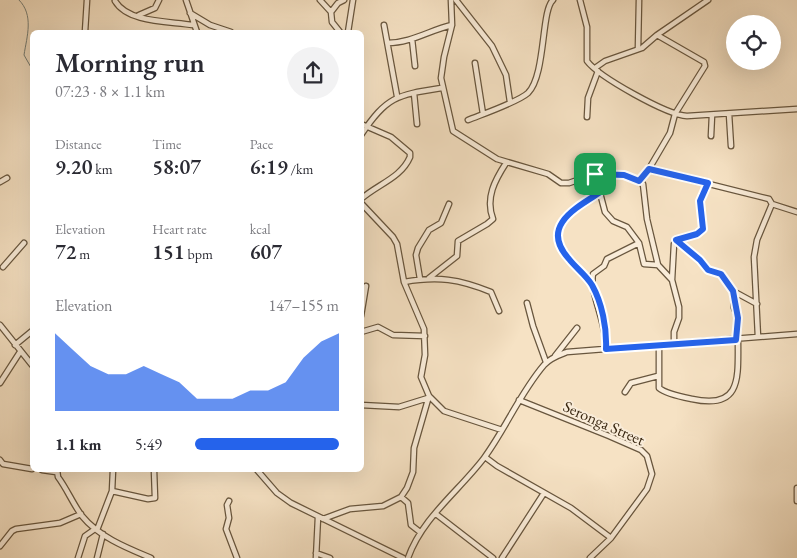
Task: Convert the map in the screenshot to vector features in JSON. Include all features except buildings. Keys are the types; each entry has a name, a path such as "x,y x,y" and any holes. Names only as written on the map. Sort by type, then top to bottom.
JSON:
{"street":[{"path":"85,30 87,0"},
{"path":"139,15 155,8 160,0"},
{"path":"186,0 196,30"},
{"path":"320,0 331,12 332,22 338,30"},
{"path":"331,12 338,3 344,0"},
{"path":"348,30 353,0"},
{"path":"451,0 452,25 444,57 442,88 453,131 479,149 506,163 548,174 561,183 569,183 595,174 624,175 639,181 645,191 646,219 658,265 672,280"},
{"path":"456,0 492,46 506,75 510,102"},
{"path":"468,120 520,99 534,85 548,8 553,0"},
{"path":"580,0 587,27 587,61 596,70 656,106 675,114 712,115 797,109"},
{"path":"638,49 639,0"},
{"path":"587,117 588,98 596,70 605,61 638,49 708,0"},
{"path":"115,1 126,13 139,15 153,21 193,25"},
{"path":"190,13 210,25 225,30"},
{"path":"384,25 397,96"},
{"path":"388,43 412,39 432,30 452,25"},
{"path":"639,181 649,169 670,133 675,114 705,64 702,60 657,35"},
{"path":"412,39 415,66"},
{"path":"475,63 483,114"},
{"path":"364,130 383,106 397,96 442,88"},
{"path":"414,93 417,124"},
{"path":"729,114 731,146"},
{"path":"711,136 712,115"},
{"path":"364,125 391,136 410,153 410,157 396,177 379,184 364,196"},
{"path":"429,278 457,256 458,241 487,224 492,218 490,210 491,192 506,163"},
{"path":"649,169 708,183 736,192 761,196 770,199 772,204 797,212"},
{"path":"595,174 602,206 609,218 627,226 639,243 644,264 658,265"},
{"path":"0,182 7,178"},
{"path":"676,240 697,234 703,229 700,201 708,183"},
{"path":"592,285 562,250 558,233 561,222 567,216 599,193"},
{"path":"420,280 416,255 418,248 430,230 441,223 449,204"},
{"path":"758,337 754,257 757,240 772,204"},
{"path":"364,206 393,237 404,282 423,321 425,355 421,377 428,397 444,411 502,430"},
{"path":"674,344 674,332 680,313 672,280 674,244 676,240"},
{"path":"658,345 657,385 661,390 705,402 722,401 731,394 738,371 738,318 733,291 721,274 708,270 700,260 676,240"},
{"path":"1,268 24,243"},
{"path":"606,349 604,322 592,285 592,274 604,266 607,259 639,243"},
{"path":"404,282 429,278 448,279 491,292 499,311"},
{"path":"364,298 366,286"},
{"path":"733,291 757,304"},
{"path":"527,303 532,326 546,362"},
{"path":"0,325 30,363"},
{"path":"364,331 378,327 393,334 425,336"},
{"path":"554,357 578,328"},
{"path":"15,345 30,333"},
{"path":"408,558 420,532 485,457 519,400 546,362 554,357 567,352 797,334"},
{"path":"0,383 20,352"},
{"path":"625,392 631,383 658,376"},
{"path":"364,405 399,407 428,397"},
{"path":"321,518 350,510 386,505 401,497 408,488 413,472 414,448 428,397"},
{"name":"Seronga Street","path":"519,400 609,436 641,450 647,456 652,474 651,481 611,538 590,558"},
{"path":"485,457 496,466 571,508 611,538"},
{"path":"1,463 30,469"},
{"path":"57,472 81,514 96,530 145,557 151,558"},
{"path":"78,558 85,536 96,530 112,491 113,472"},
{"path":"112,491 148,499 155,498 154,472"},
{"path":"259,472 277,493 321,518 404,558"},
{"path":"797,488 797,501"},
{"path":"502,558 544,493"},
{"path":"401,497 408,503 413,528 420,532"},
{"path":"229,501 227,505 229,518 226,529 237,558"},
{"path":"0,546 16,529 60,523 81,514"},
{"path":"436,514 493,558"},
{"path":"321,518 316,555 330,558"},
{"path":"97,558 103,534"}],"waterway":[{"path":"19,0 27,12 28,33 24,55 30,66"}],"route":[{"path":"649,169 708,183 700,201 703,229 697,234 684,236 676,240 700,260 708,270 721,274 733,291 734,308 738,314 736,340 606,349 604,322 592,285 567,258 562,250 558,233 561,222 567,216 599,193 595,174 624,175 639,181 649,169"}]}
